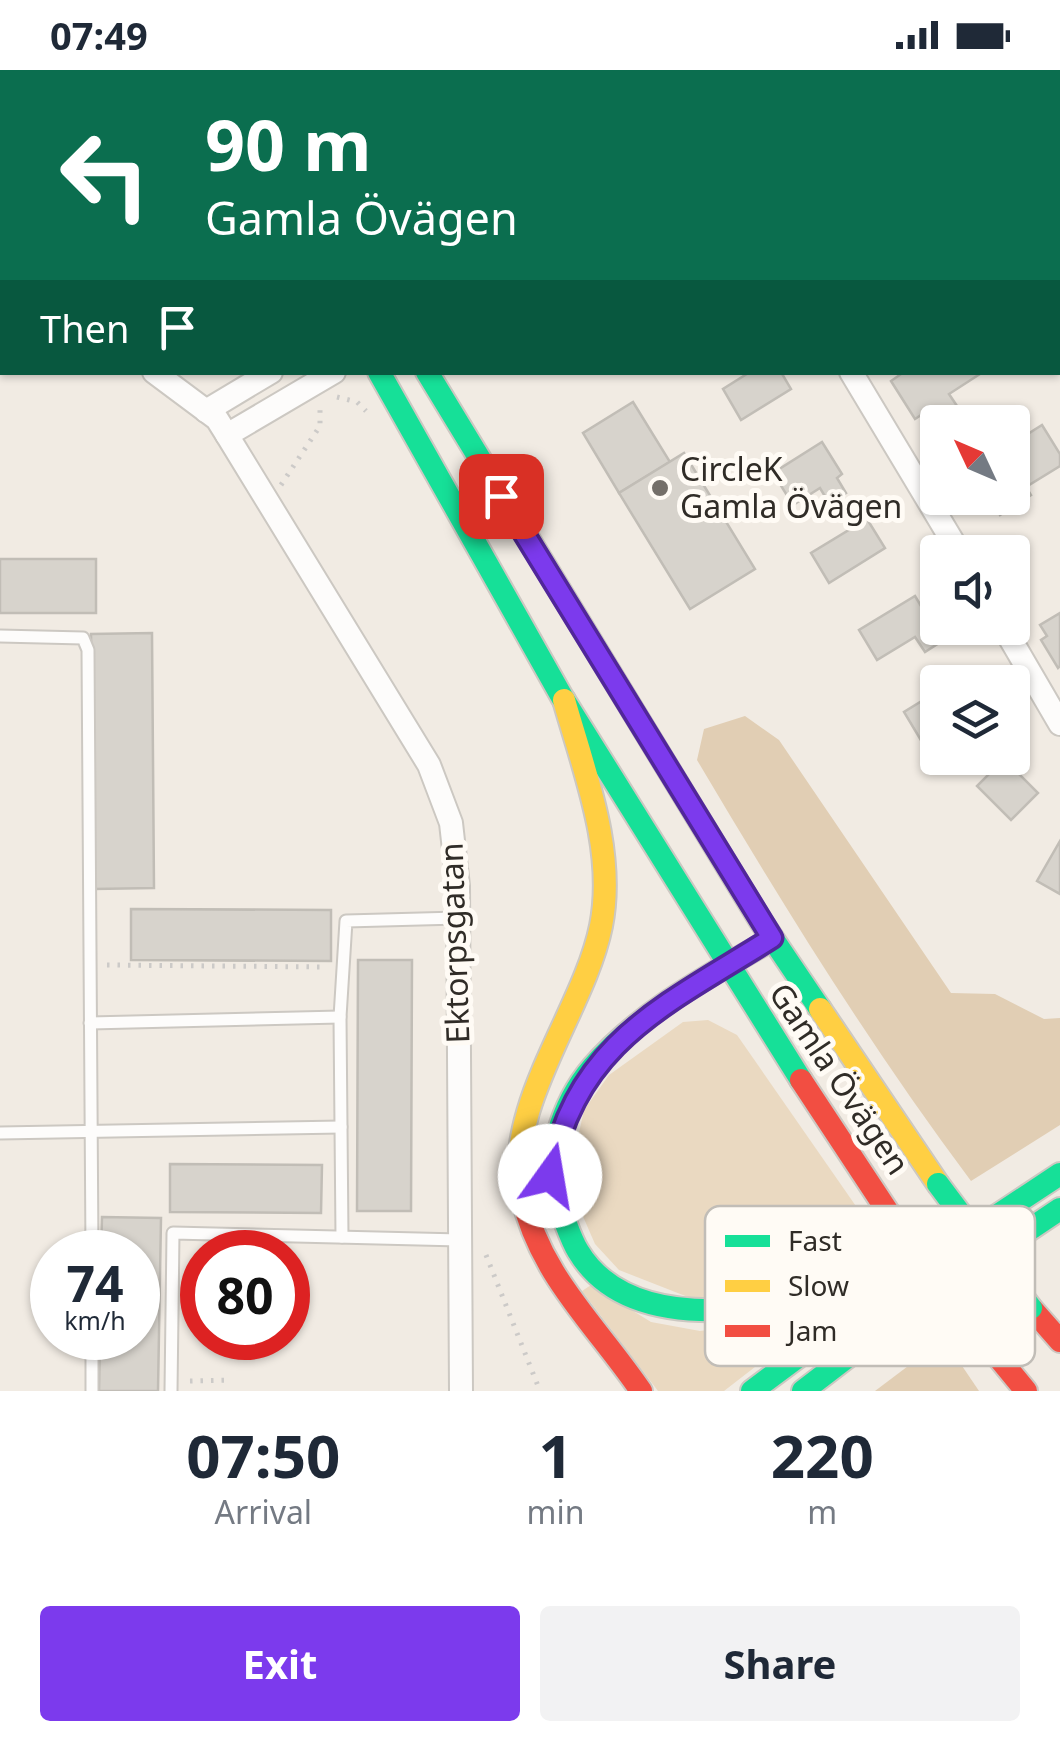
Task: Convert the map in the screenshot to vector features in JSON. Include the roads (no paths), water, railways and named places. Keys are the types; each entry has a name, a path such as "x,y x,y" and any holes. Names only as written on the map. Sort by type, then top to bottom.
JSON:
{"main road":[{"name":"Gamla Övägen","path":"381,375 564,700 720,958 885,1206"},
{"name":"Gamla Övägen","path":"429,375 766,929 954,1206"},
{"path":"564,700 591,798 607,884 601,928 566,1022 538,1079 524,1132 520,1179 529,1228 550,1269 641,1391"},
{"path":"538,1079 598,1026 766,929"},
{"path":"705,1307 641,1299 584,1264 559,1211 550,1176 571,1103 590,1070 720,958"},
{"path":"1012,1206 1060,1174"},
{"path":"1035,1226 1060,1209"},
{"name":"Gamla Övägen","path":"1035,1313 1060,1342"},
{"path":"752,1391 786,1366"},
{"path":"803,1391 836,1366"},
{"name":"Gamla Övägen","path":"1005,1366 1026,1391"}],"street":[{"name":"Ektorpsgatan","path":"158,375 206,411 269,498 428,765 451,823 458,918 461,1391"},
{"path":"206,411 266,375"},
{"path":"227,435 329,375"},
{"path":"853,375 949,535"},
{"path":"1014,645 1060,724"}],"lane":[{"path":"0,636 83,638 88,650 92,1230"},
{"path":"342,1237 340,1017 346,921 458,918"},
{"path":"90,1024 340,1017"},
{"path":"0,1132 341,1127"},
{"path":"171,1386 172,1234 460,1240"},
{"path":"92,1360 92,1391"}],"place":[{"name":"CircleK Gamla Övägen","path":"660,488"}]}
